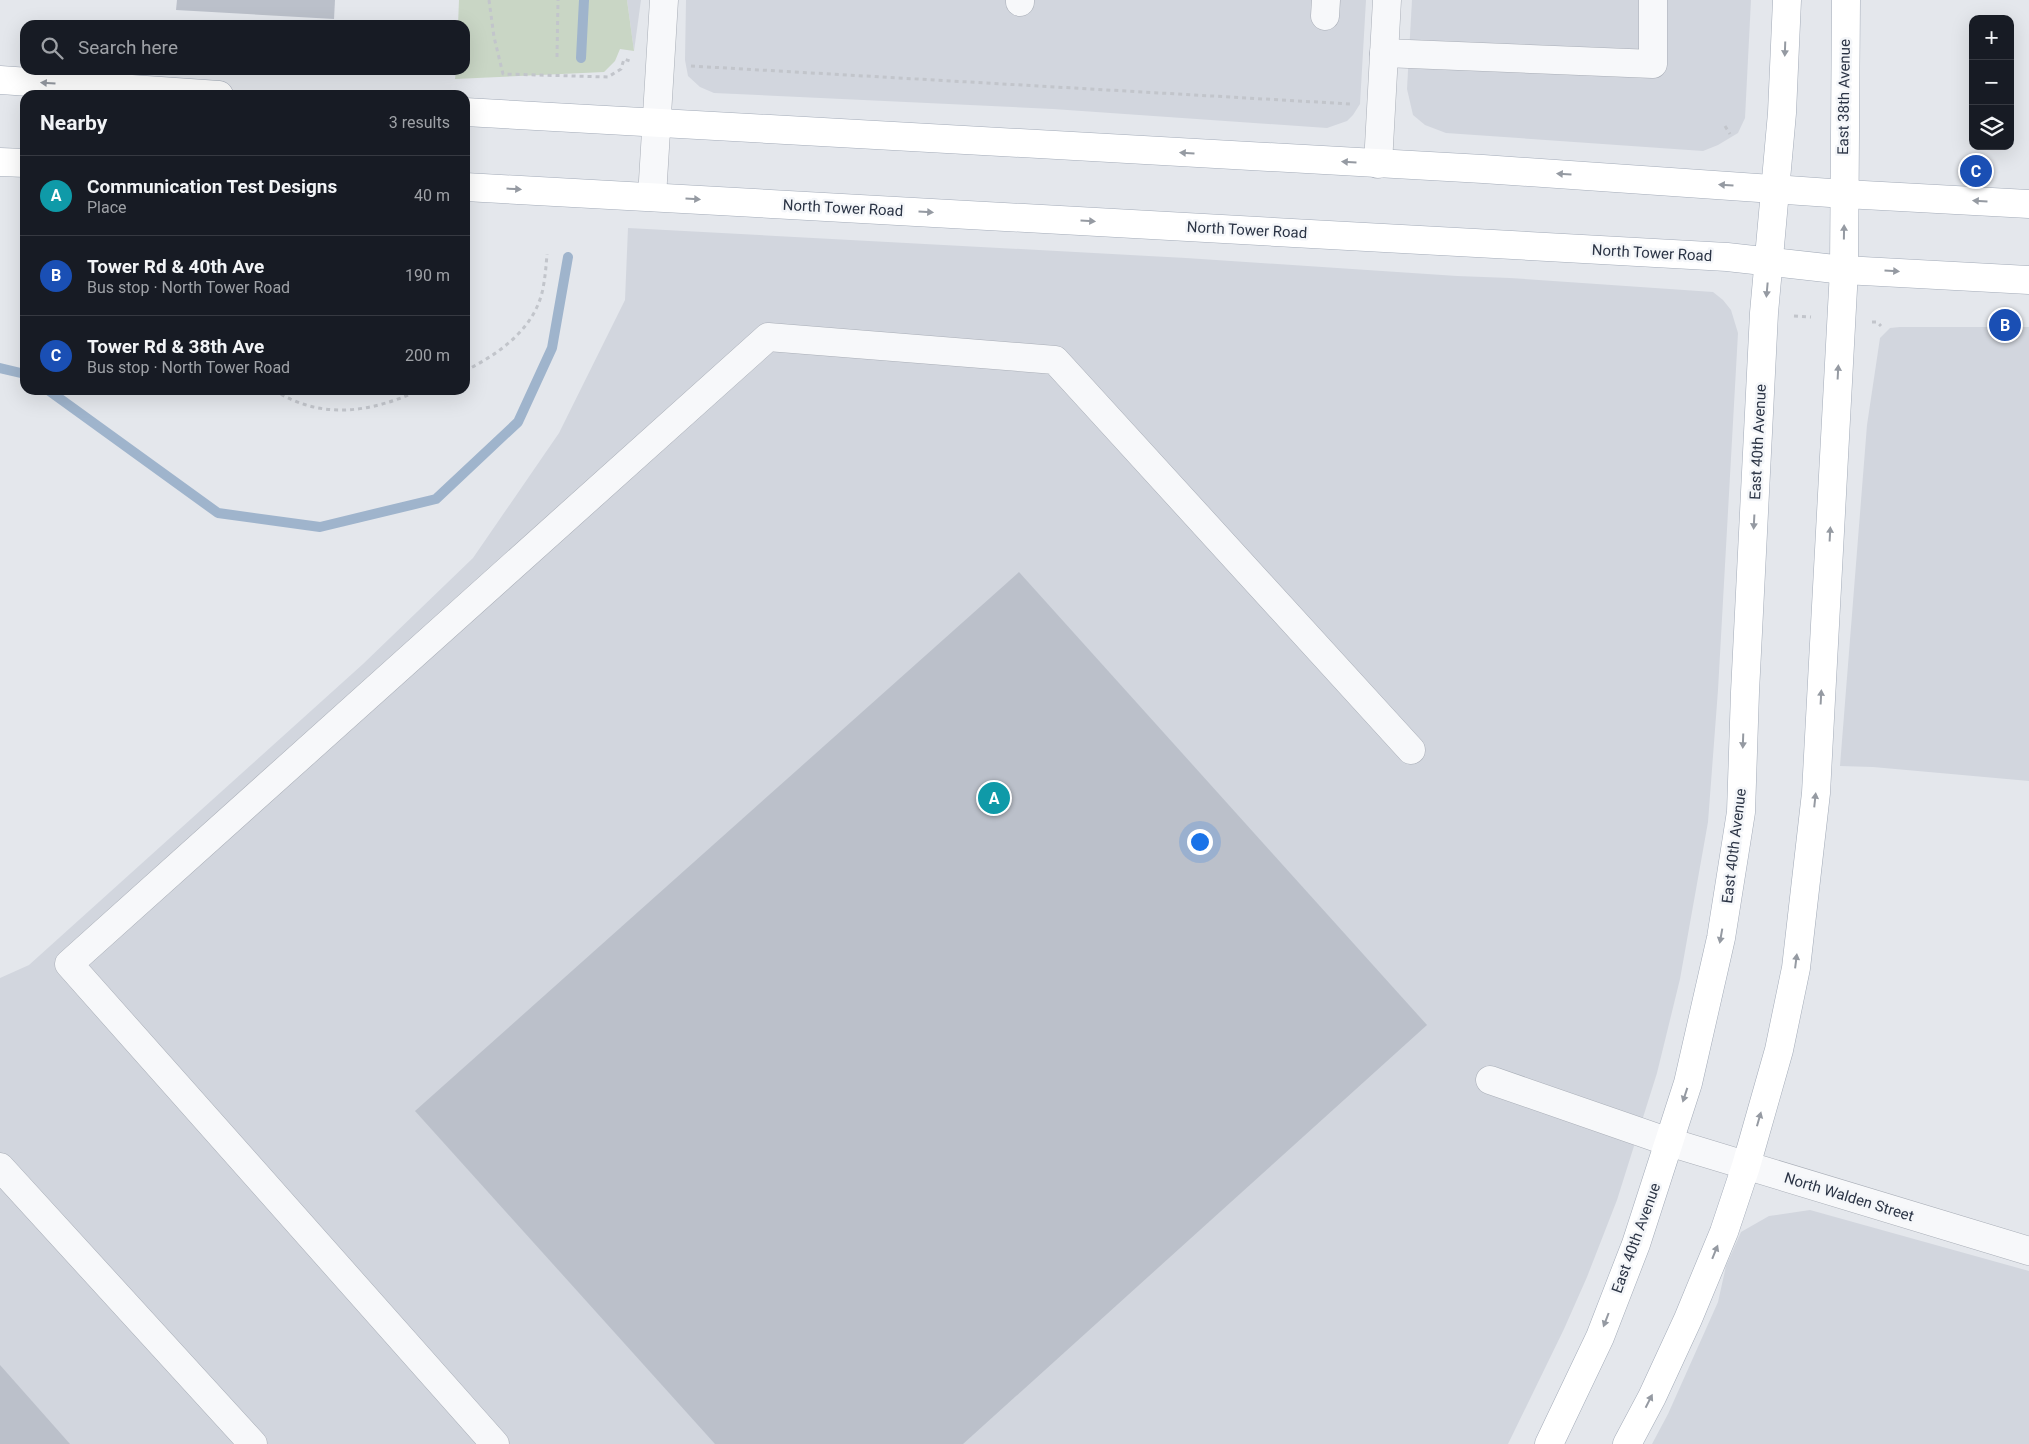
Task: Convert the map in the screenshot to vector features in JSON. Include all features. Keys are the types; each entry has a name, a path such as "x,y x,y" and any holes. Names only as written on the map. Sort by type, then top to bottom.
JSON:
{"main road":[{"path":"1774,189 1782,113 1786,0"},
{"name":"East 38th Avenue","path":"1845,194 1843,156 1846,0"},
{"path":"0,80 146,90"},
{"path":"470,112 1378,164 2029,204"},
{"path":"0,162 20,164"},
{"name":"North Tower Road","path":"470,186 1727,257 1844,270 2029,280"},
{"name":"East 40th Avenue","path":"1548,1444 1600,1337 1636,1244 1688,1083 1721,938 1741,812 1745,692 1764,313 1774,189"},
{"path":"1627,1444 1652,1397 1688,1319 1724,1232 1746,1166 1779,1050 1796,968 1816,793 1844,270 1845,194"}],"street":[{"path":"652,197 664,0"},
{"path":"1378,164 1387,0"},
{"path":"1384,53 1653,64 1653,0"},
{"path":"495,1444 69,964 768,337 1055,360 1411,750"},
{"name":"North Walden Street","path":"1490,1080 1669,1142 2029,1251"},
{"path":"0,1167 254,1444"}],"path":[{"path":"489,0 494,37 503,74 608,77 621,69 624,59 633,62"},
{"path":"557,57 558,0"},
{"path":"688,66 1348,104"},
{"path":"1725,126 1730,134"},
{"path":"470,368 489,358 508,344 527,322 542,293 547,254"},
{"path":"1764,313 1877,322 1881,326"},
{"path":"285,395 306,404 329,410 354,411 383,405 408,395"}],"shaded area":[{"path":"627,0 641,0 634,51"},
{"path":"686,0 1366,0 1360,104 1347,121 1327,128 1053,109 714,93 700,87 688,76 685,60"},
{"path":"1412,0 1751,0 1745,118 1738,133 1718,145 1703,151 1446,133 1425,125 1413,115 1407,89"},
{"path":"628,228 1186,258 1713,292 1731,310 1738,333 1718,690 1708,822 1680,979 1657,1073 1617,1200 1587,1277 1564,1329 1508,1444 0,1444 0,978 29,965 363,664 473,558 559,433 625,300"},
{"path":"2029,327 2029,781 1873,767 1840,766 1867,425 1880,338 1890,328"},
{"path":"1810,1210 2029,1271 2029,1444 1652,1444 1668,1414 1718,1302 1726,1266 1741,1232 1769,1216"}],"green space":[{"path":"459,0 627,0 634,51 620,49 615,61 604,72 455,79 455,75 470,75 470,20 458,20"}],"building":[{"path":"177,0 335,0 334,19 176,10"},
{"path":"1019,572 1427,1025 963,1444 715,1444 415,1111"},
{"path":"0,1365 70,1444 0,1444"}],"waterway":[{"path":"581,58 584,0"},
{"path":"55,395 218,513 320,527 436,499 518,422 552,348 568,257"},
{"path":"0,368 20,373"}],"place":[{"name":"Tower Rd & 38th Ave","path":"1976,171"},
{"name":"Tower Rd & 40th Ave","path":"2005,325"},
{"name":"Communication Test Designs","path":"994,798"}]}
